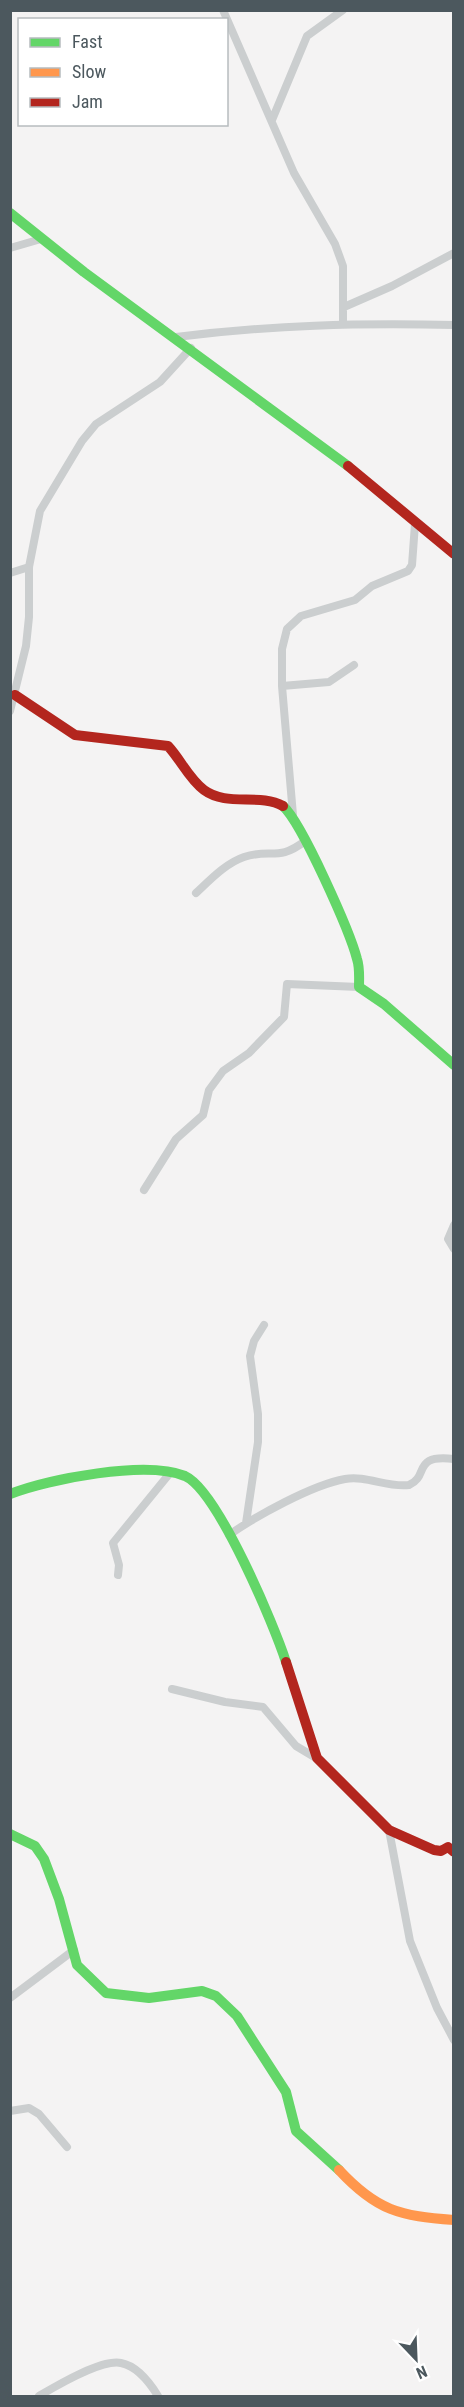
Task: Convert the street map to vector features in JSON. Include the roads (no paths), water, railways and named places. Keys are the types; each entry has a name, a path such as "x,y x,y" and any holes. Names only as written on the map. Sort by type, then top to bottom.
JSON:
{"street":[{"path":"272,120 307,36 343,10"},
{"path":"228,21 294,173 335,244 343,266 343,323"},
{"path":"10,213 41,239 191,348 364,479 453,554"},
{"path":"10,248 41,239"},
{"path":"344,307 392,286 453,253"},
{"path":"176,337 260,327 343,323 453,324"},
{"path":"10,711 29,617 29,567 40,511 82,441 106,415 160,382 191,348"},
{"path":"293,816 282,686 282,649 287,629 294,620 355,600 372,586 408,571 412,565 416,524"},
{"path":"10,573 29,567"},
{"path":"282,686 329,682 354,665"},
{"path":"15,695 75,735 168,746 208,793 228,799 263,800 286,808 293,816 305,841 357,957 359,987"},
{"path":"196,893 242,857 256,854 284,854 305,841"},
{"path":"144,1190 176,1139 203,1115 209,1090 223,1071 249,1053 284,1017 287,984 359,987 380,998 389,1009 453,1065"},
{"path":"453,1225 448,1239 453,1249"},
{"path":"246,1523 258,1424 250,1356 254,1341 264,1325"},
{"path":"229,1535 246,1523 324,1486 344,1479 409,1485 414,1482 424,1464 438,1457 453,1459"},
{"path":"10,1494 39,1483 114,1472 170,1473 184,1476 201,1490 212,1502 275,1628 317,1758"},
{"path":"118,1575 119,1565 113,1543 116,1537 137,1517 170,1473"},
{"path":"172,1689 225,1702 263,1707 296,1746 317,1758 389,1830 434,1850 441,1851 452,1847"},
{"path":"389,1830 410,1941 453,2040"},
{"path":"10,1834 35,1846 44,1859 59,1899 77,1965 106,1993 149,1998 202,1991 216,1996 237,2016 286,2092 296,2131 334,2164 354,2186 374,2202 397,2212 415,2217 453,2220"},
{"path":"10,1998 74,1950"},
{"path":"10,2111 29,2108 39,2114 67,2147"},
{"path":"39,2397 89,2370 120,2362 131,2367 144,2378 158,2397"}]}
